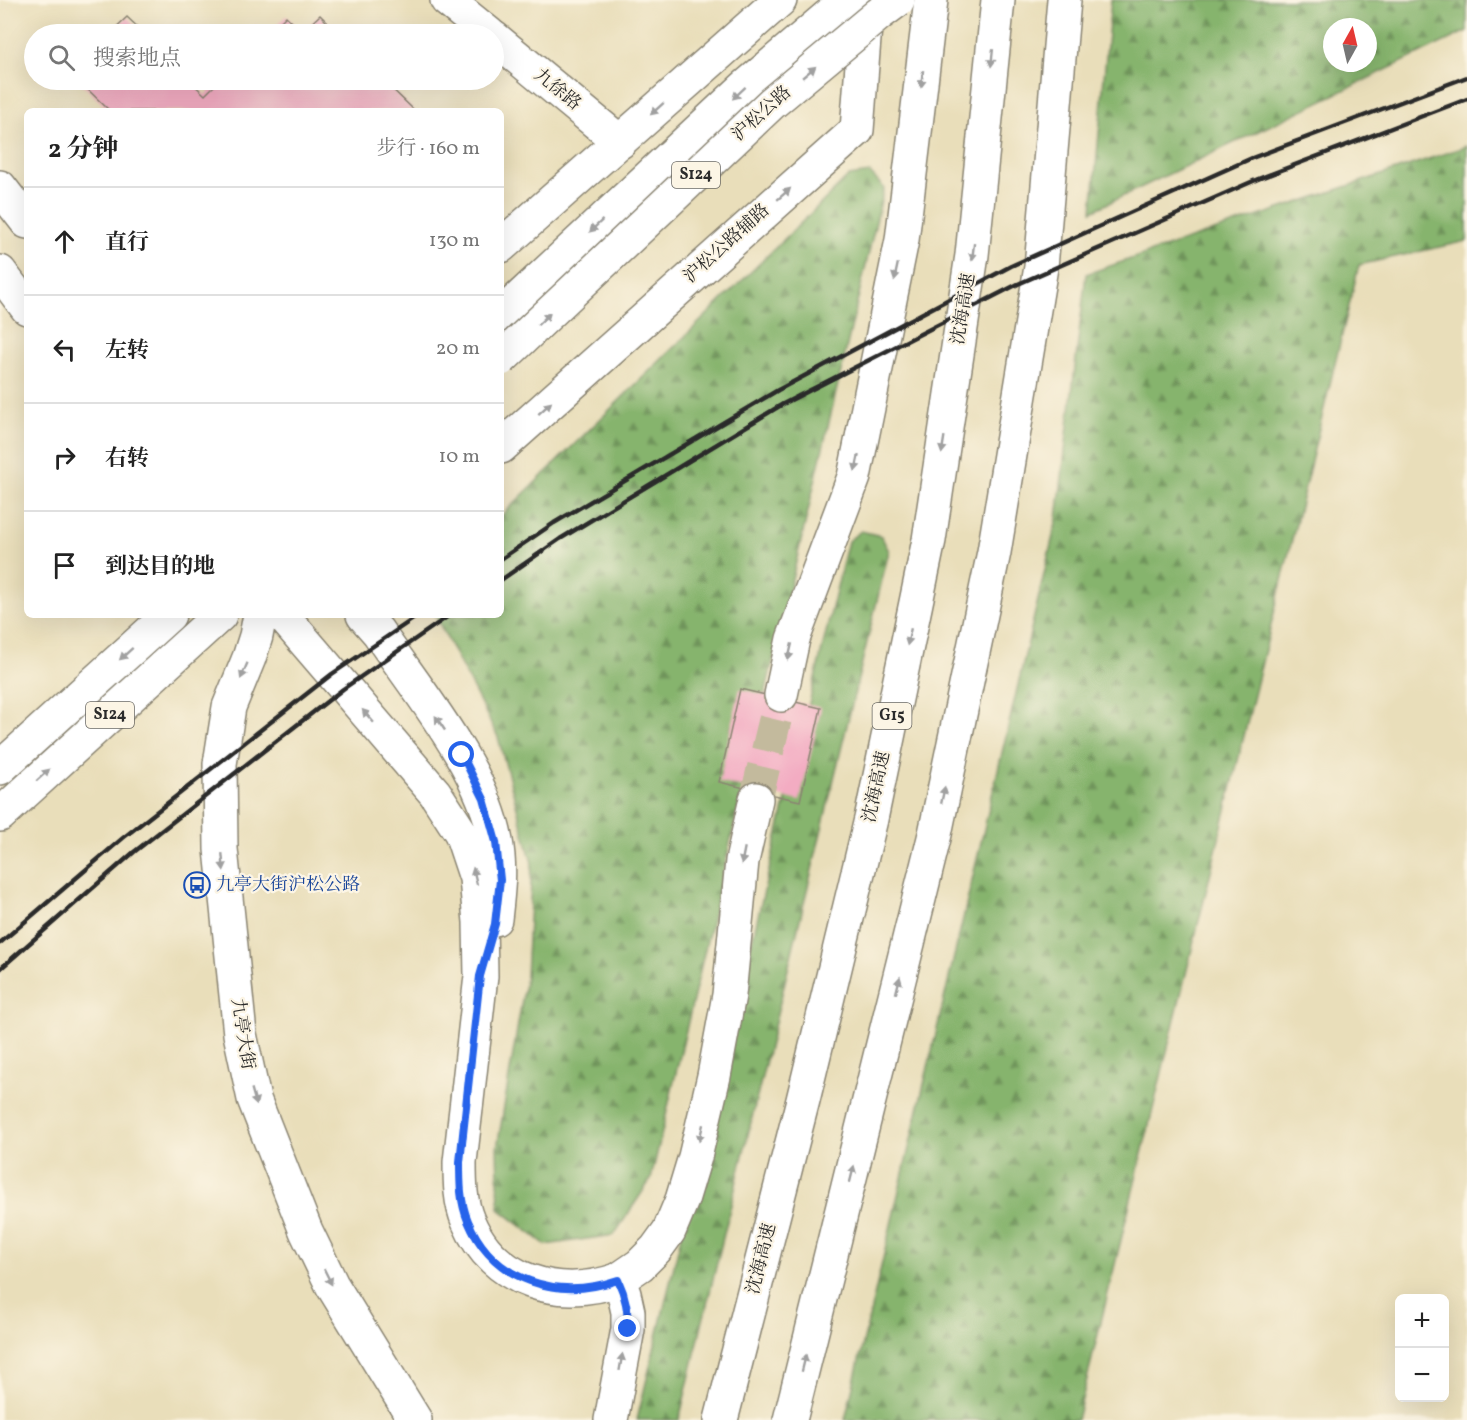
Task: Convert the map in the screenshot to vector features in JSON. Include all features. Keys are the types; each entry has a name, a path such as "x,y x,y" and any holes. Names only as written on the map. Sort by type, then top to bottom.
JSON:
{"main road":[{"path":"447,0 477,24"},
{"path":"504,243 780,0"},
{"name":"沪松公路","path":"504,312 745,87 847,0"},
{"name":"沪松公路辅路","path":"504,444 857,130 867,0"},
{"name":"沪松公路","path":"504,356 772,103 898,0"},
{"path":"781,695 796,630 854,477 902,240 931,0"},
{"name":"沈海高速","path":"721,1420 803,1100 871,819 929,540 972,255 998,0"},
{"path":"790,1420 935,834 994,552 1041,267 1064,0"},
{"name":"九徐路","path":"504,46 620,142"},
{"path":"0,187 24,218"},
{"path":"0,272 24,304"},
{"name":"S124","path":"0,768 166,618"},
{"name":"S124","path":"0,815 217,618"},
{"name":"九亭大街","path":"259,618 249,658 229,707 220,764 221,849 240,1034 254,1100 306,1231 332,1286 415,1420"},
{"path":"285,618 435,793 461,833 476,878 480,922 480,976 460,1162 460,1190 467,1220 481,1245 521,1279 571,1290 597,1287 618,1280 639,1265 656,1249 669,1231 682,1200 695,1157 714,1076 729,995 742,861 756,799"},
{"path":"366,618 378,632 462,755 484,799 496,842 500,880 495,924 480,976"},
{"path":"611,1420 628,1321 624,1294 618,1280"}],"green space":[{"path":"1111,0 1467,0 1467,31 1092,211"},
{"path":"1467,146 1467,241 1359,265 1077,1420 845,1420 1057,519 1086,274"},
{"path":"870,173 884,188 651,1179 614,1235 546,1245 499,1209 497,1148 526,977 532,863 498,737 437,618 504,618 504,513 849,176"},
{"path":"861,531 881,536 889,551 679,1420 637,1420 848,541"}],"building":[{"path":"320,15 329,24 310,24"},
{"path":"286,16 294,24 278,24"},
{"path":"127,17 134,24 120,24"},
{"path":"88,90 200,90 205,95 210,90 393,90 412,108 107,108"},
{"path":"740,689 821,708 800,801 719,782"}],"tunnel":[{"path":"756,799 781,695"}],"railway":[{"path":"504,557 554,523 778,390 1011,266 1252,158 1467,77"},
{"path":"504,578 560,539 783,404 1018,284 1258,179 1467,99"},
{"path":"0,943 123,838 332,674 415,618"},
{"path":"0,969 134,852 343,689 446,618"}],"place":[{"name":"九亭大街沪松公路","path":"197,885"}],"route":[{"path":"462,755 484,799 496,842 500,880 495,924 480,976 460,1162 460,1190 467,1220 481,1245 521,1279 571,1290 597,1287 618,1280 628,1312 628,1329"}]}
